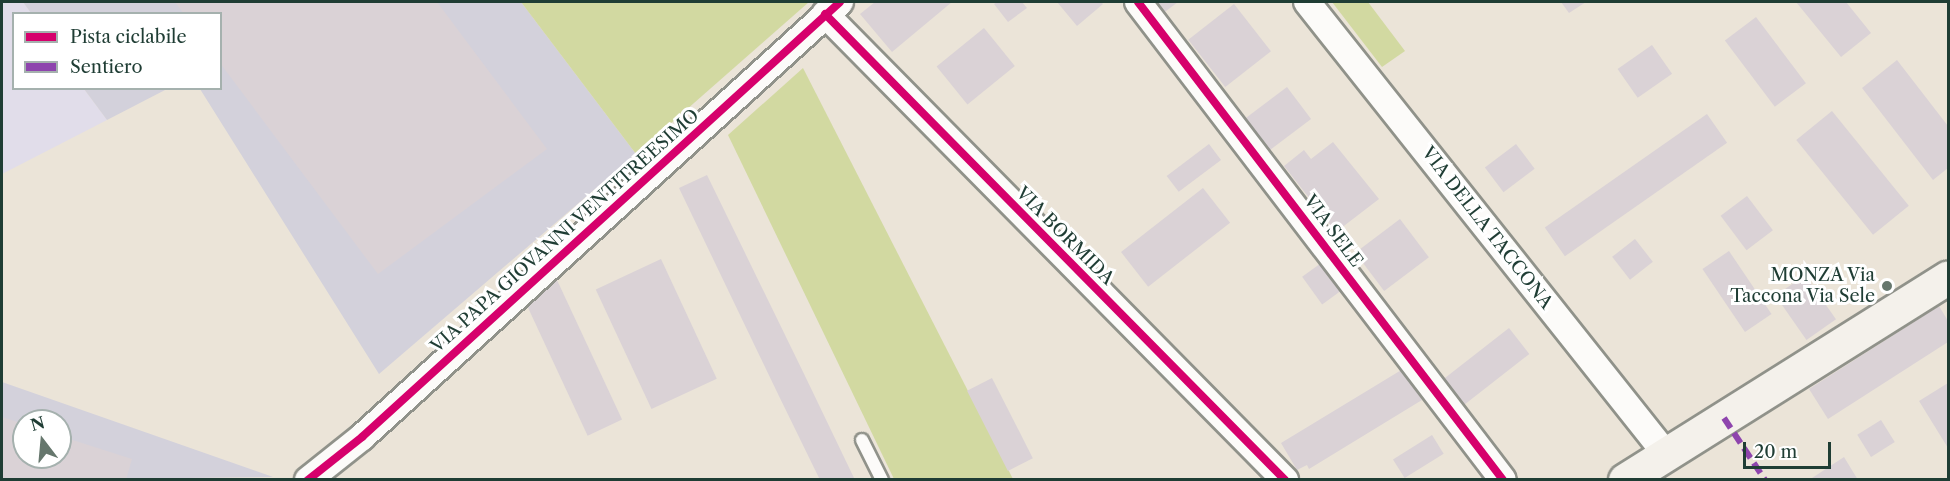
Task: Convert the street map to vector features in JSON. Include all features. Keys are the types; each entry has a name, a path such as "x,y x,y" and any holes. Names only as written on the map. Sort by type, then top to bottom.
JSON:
{"main road":[{"path":"1625,480 1948,277"}],"street":[{"name":"VIA SELE","path":"1138,2 1503,480"},
{"name":"VIA DELLA TACCONA","path":"1307,2 1666,454"},
{"name":"VIA PAPA GIOVANNI VENTITREESIMO","path":"308,480 362,437 832,8"},
{"name":"VIA BORMIDA","path":"832,8 1285,480"}],"lane":[{"path":"862,440 882,480"}],"shaded area":[{"path":"2,2 23,2 30,12 12,12 12,90 85,90 107,120 2,174"},
{"path":"23,2 521,2 636,154 379,374 201,90 222,90 222,12 30,12"},
{"path":"85,90 165,90 107,120"},
{"path":"2,382 273,477 2,480"}],"green space":[{"path":"521,2 809,2 636,154"},
{"path":"1332,2 1368,2 1405,51 1382,67"},
{"path":"803,68 1013,479 894,479 728,135"}],"building":[{"path":"175,2 437,2 547,149 378,274 222,66 222,12 182,12"},
{"path":"875,2 952,2 892,52 860,14"},
{"path":"1022,2 1027,8 1008,22 994,4"},
{"path":"1057,2 1101,2 1103,4 1077,26"},
{"path":"1152,2 1178,2 1162,14"},
{"path":"1561,2 1586,2 1569,13"},
{"path":"1796,2 1846,2 1871,33 1841,57"},
{"path":"1234,4 1271,51 1225,87 1188,40"},
{"path":"1756,17 1806,83 1775,107 1725,40"},
{"path":"984,28 1015,66 967,104 937,66"},
{"path":"1652,45 1672,74 1638,98 1618,69"},
{"path":"1897,60 1948,126 1948,168 1933,180 1862,88"},
{"path":"1287,87 1311,119 1268,151 1244,119"},
{"path":"1832,111 1909,206 1873,235 1796,140"},
{"path":"1707,114 1727,143 1565,256 1545,228"},
{"path":"1333,142 1379,199 1336,232 1284,166 1304,150 1311,159"},
{"path":"1209,144 1221,160 1179,192 1167,176"},
{"path":"1516,144 1535,169 1504,192 1485,167"},
{"path":"707,175 855,480 820,480 777,392 679,188"},
{"path":"1203,188 1230,223 1148,287 1121,252"},
{"path":"1747,196 1773,230 1747,250 1721,216"},
{"path":"1400,219 1429,257 1384,291 1355,253"},
{"path":"1635,239 1653,262 1630,280 1612,257"},
{"path":"1729,251 1771,314 1745,332 1702,269"},
{"path":"661,259 717,379 652,409 596,289"},
{"path":"1324,261 1344,289 1322,304 1302,277"},
{"path":"1805,275 1836,319 1806,340 1776,296"},
{"path":"557,280 622,420 588,436 523,296"},
{"path":"1939,306 1948,321 1948,342 1828,419 1809,389"},
{"path":"1509,328 1529,354 1461,408 1440,382"},
{"path":"1403,369 1422,400 1309,469 1307,465 1297,470 1281,443"},
{"path":"992,378 1033,458 1008,471 967,391"},
{"path":"1948,383 1948,448 1919,401"},
{"path":"2,417 12,420 12,469 72,469 72,440 132,459 126,480 2,480"},
{"path":"1881,420 1895,442 1871,457 1857,435"},
{"path":"1432,435 1444,454 1405,478 1393,459"},
{"path":"1844,457 1858,480 1809,480"}],"marked path":[{"path":"1724,418 1765,480"}],"cycle path":[{"path":"308,480 362,437 840,2"},
{"path":"1138,2 1503,480"},
{"path":"825,14 1285,480"}],"place":[{"name":"MONZA Via Taccona Via Sele","path":"1887,286"}]}
